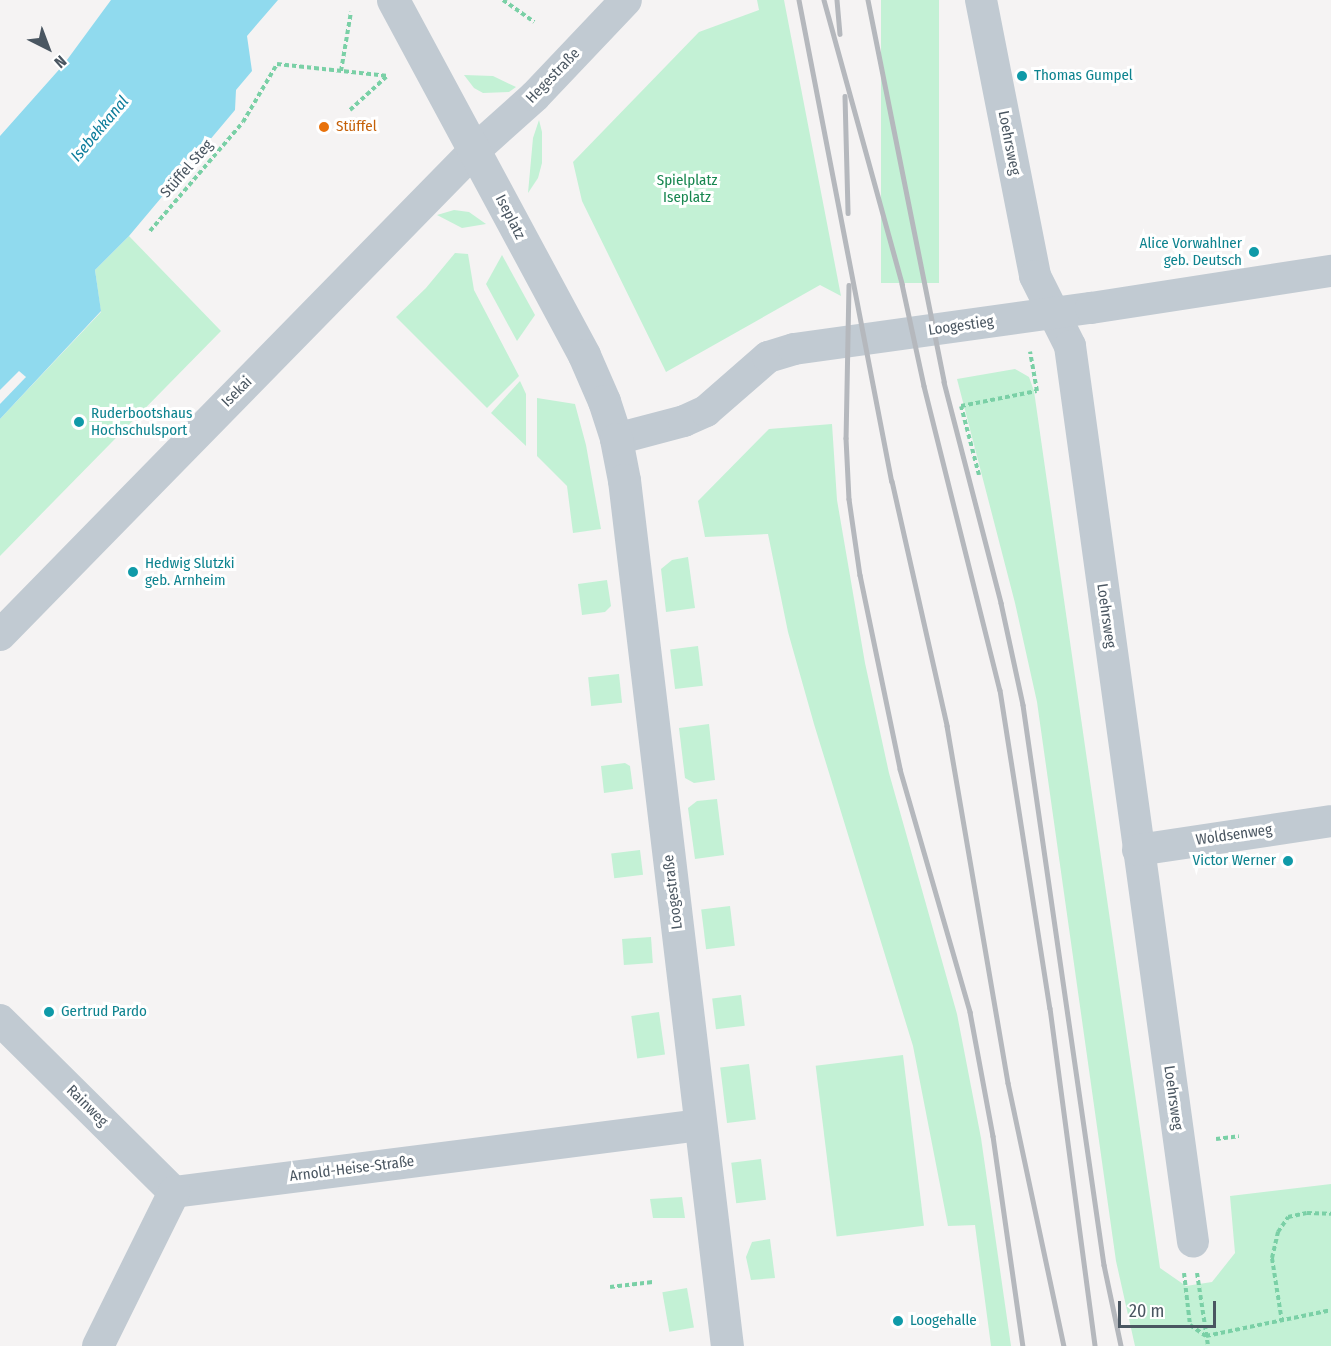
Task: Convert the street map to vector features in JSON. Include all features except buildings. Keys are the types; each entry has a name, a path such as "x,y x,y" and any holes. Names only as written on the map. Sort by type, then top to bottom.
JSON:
{"street":[{"name":"Iseplatz","path":"393,0 476,149 595,378 616,439"},
{"name":"Hegestraße","path":"476,149 535,96 626,0"},
{"name":"Loehrsweg","path":"981,0 1035,276 1070,346 1193,1242"},
{"name":"Isekai","path":"0,635 476,149"},
{"name":"Loogestieg","path":"616,439 684,421 706,411 768,357 794,349 1331,271"},
{"name":"Loogestraße","path":"616,439 624,480 727,1346"},
{"name":"Woldsenweg","path":"1138,850 1331,821"},
{"name":"Rainweg","path":"0,1020 174,1192"},
{"name":"Arnold-Heise-Straße","path":"174,1192 701,1125"},
{"path":"98,1346 174,1192"}],"path":[{"path":"503,0 534,22"},
{"path":"351,12 340,71 388,76 351,110"},
{"name":"Stüffel Steg","path":"150,231 243,122 277,64 340,71"},
{"path":"979,475 961,406 1037,391 1030,352"},
{"path":"1216,1139 1239,1136"},
{"path":"1281,1322 1272,1258 1278,1232 1288,1217 1307,1213 1331,1214"},
{"path":"1183,1278 1190,1325 1206,1336 1331,1310"},
{"path":"610,1287 653,1282"},
{"path":"1198,1286 1208,1346"}],"green space":[{"name":"Spielplatz Iseplatz","path":"757,0 784,0 841,296 820,285 666,372 582,201 573,162 699,32 759,10"},
{"path":"881,0 939,0 939,283 881,283"},
{"path":"464,75 493,76 516,87 509,92 483,93 474,88"},
{"path":"539,120 542,132 542,163 538,178 528,193 533,138"},
{"path":"454,210 469,212 486,224 462,228 437,215"},
{"path":"129,236 221,331 0,556 0,419 101,312 95,270"},
{"path":"455,253 468,254 474,290 519,376 487,408 396,317 426,288"},
{"path":"502,255 535,315 517,341 486,284"},
{"path":"1015,369 1029,377 1034,391 1160,1268 1186,1286 1212,1282 1235,1253 1230,1196 1331,1184 1331,1346 1135,1346 1116,1261 1037,702 1015,603 957,379"},
{"path":"520,381 526,394 526,446 491,413"},
{"path":"537,398 575,404 586,445 601,529 573,533 567,486 537,456"},
{"path":"832,424 837,500 865,663 889,773 957,1014 981,1138 1011,1346 991,1346 975,1225 948,1226 913,1046 814,724 788,632 768,534 705,537 698,501 769,429"},
{"path":"688,557 695,608 666,612 661,569 672,560"},
{"path":"607,580 611,606 605,612 582,615 578,584"},
{"path":"698,646 703,686 675,689 670,649"},
{"path":"619,674 622,703 591,706 588,677"},
{"path":"709,724 715,780 694,783 685,778 679,728"},
{"path":"625,763 630,766 633,789 604,793 601,766"},
{"path":"717,799 724,855 695,859 688,808 697,801"},
{"path":"640,850 643,875 614,878 611,854"},
{"path":"730,906 735,946 706,949 701,910"},
{"path":"651,937 653,963 624,965 622,939"},
{"path":"741,995 745,1026 716,1029 712,999"},
{"path":"659,1012 665,1055 637,1058 631,1016"},
{"path":"903,1055 924,1226 837,1236 816,1066"},
{"path":"749,1064 756,1120 727,1123 720,1068"},
{"path":"761,1159 766,1200 736,1203 731,1163"},
{"path":"682,1197 685,1218 653,1218 650,1199"},
{"path":"770,1239 775,1278 751,1280 746,1257 752,1242"},
{"path":"687,1288 694,1327 669,1332 662,1292"}],"water":[{"name":"Isebekkanal","path":"111,0 278,0 247,36 252,71 236,90 235,110 129,236 95,270 101,311 0,419 0,136 64,64"}],"pier":[{"path":"19,371 26,377 0,404 0,390"}],"railway":[{"path":"799,0 892,481 947,726 1008,1083 1064,1346"},
{"path":"824,0 902,284 924,386 1000,690 1050,1008 1095,1346"},
{"path":"837,0 840,34"},
{"path":"868,0 944,382 1001,603 1023,705 1104,1265 1121,1346"},
{"path":"845,96 848,213"},
{"path":"849,285 846,438 849,499 860,575 900,769 970,1012 993,1136 1023,1346"}],"place":[{"name":"Thomas Gumpel","path":"1022,76"},
{"name":"Stüffel","path":"324,127"},
{"name":"Alice Vorwahlner geb. Deutsch","path":"1254,252"},
{"name":"Ruderbootshaus Hochschulsport","path":"79,422"},
{"name":"Hedwig Slutzki geb. Arnheim","path":"133,572"},
{"name":"Victor Werner","path":"1288,861"},
{"name":"Gertrud Pardo","path":"49,1012"},
{"name":"Loogehalle","path":"898,1321"}]}
